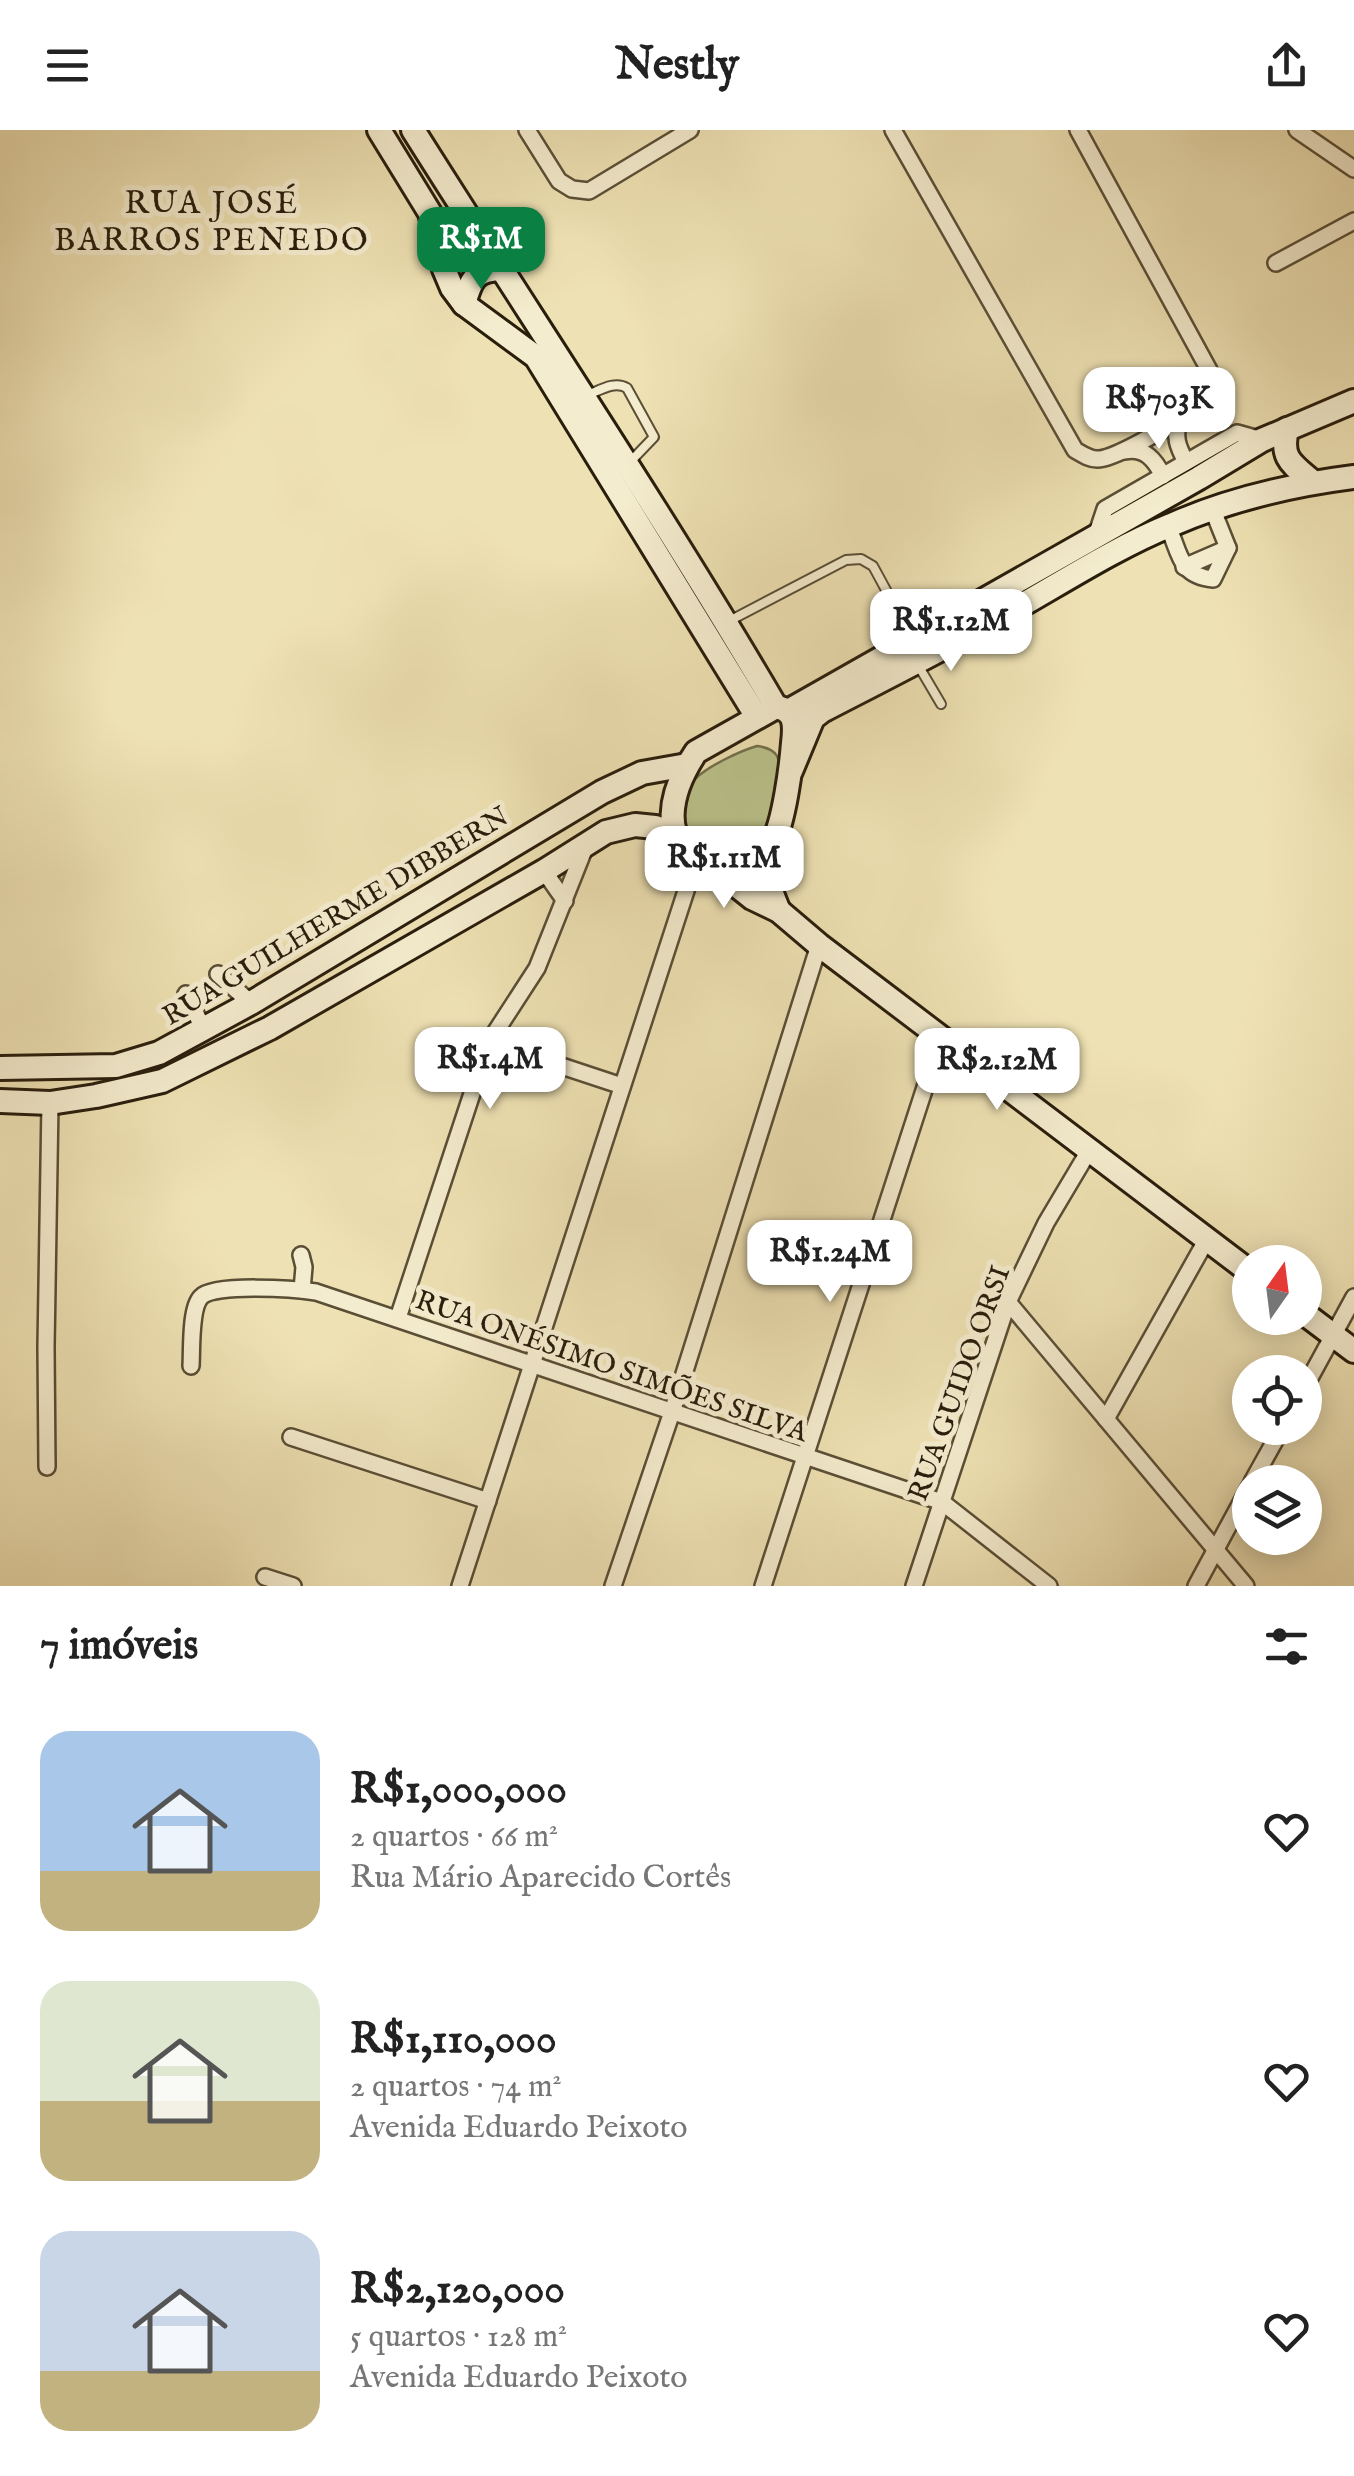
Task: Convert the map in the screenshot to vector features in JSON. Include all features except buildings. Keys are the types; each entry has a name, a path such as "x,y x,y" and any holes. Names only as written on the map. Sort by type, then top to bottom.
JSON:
{"street":[{"path":"379,130 430,213 452,288 464,304 536,357 774,712 793,718 791,771"},
{"path":"413,130 727,622 774,712"},
{"path":"527,130 558,181 572,189 589,191 690,130"},
{"path":"894,130 1075,450 1101,460 1198,408 1211,387 1210,370 1078,130"},
{"path":"1296,130 1354,169"},
{"path":"1276,263 1354,221"},
{"path":"444,269 473,268 488,249"},
{"path":"464,304 476,276 486,270 501,269"},
{"path":"779,912 766,872 791,771 813,718 1096,536 1262,440 1354,401"},
{"path":"1180,419 1175,433 1186,462"},
{"path":"1287,429 1283,446 1286,456 1314,482"},
{"path":"1096,536 1105,510 1236,433 1262,440 1272,456 1273,472 1264,492"},
{"path":"1121,452 1140,451 1154,458 1163,476"},
{"path":"1232,1258 779,912 742,891 682,845 672,821 673,805 696,752 774,712 915,652 1213,512 1264,492 1354,477"},
{"path":"1170,530 1184,567 1198,578 1214,580 1228,548 1213,512"},
{"path":"1184,567 1228,548"},
{"name":"RUA GUILHERME DIBBERN","path":"0,1068 116,1066 159,1053 250,1003 602,792 642,772 688,765"},
{"name":"RUA GUILHERME DIBBERN","path":"0,1101 50,1103 162,1081 270,1028 606,832 635,825 675,834"},
{"path":"398,1318 490,1042 537,968 586,844"},
{"path":"700,858 721,864 740,862 772,845"},
{"path":"460,1586 700,858"},
{"path":"544,871 565,901"},
{"path":"613,1586 819,945"},
{"path":"218,974 250,1003"},
{"path":"186,994 204,1030"},
{"path":"763,1586 941,1038"},
{"path":"490,1042 622,1086"},
{"path":"47,1466 50,1103"},
{"name":"RUA GUIDO ORSI","path":"914,1586 1008,1302 1046,1224 1090,1149"},
{"path":"1106,1419 1207,1239"},
{"path":"301,1255 302,1290"},
{"name":"RUA ONÉSIMO SIMÕES SILVA","path":"191,1366 195,1309 201,1297 213,1290 316,1292 942,1502 1048,1586"},
{"path":"1322,1357 1354,1297"},
{"path":"1008,1302 1246,1586"},
{"path":"1322,1327 1354,1351"},
{"path":"290,1437 488,1501"},
{"path":"1196,1586 1232,1518"},
{"path":"265,1577 293,1586"}],"lane":[{"path":"586,396 614,384 627,388 654,437 627,465"},
{"path":"727,622 846,560 861,559 873,566 940,704"}],"green space":[{"path":"757,746 773,752 780,765 764,829 752,846 743,851 706,848 691,837 684,821 691,785 716,764"}],"district":[{"name":"RUA JOSÉ BARROS PENEDO","path":"212,220"}]}
